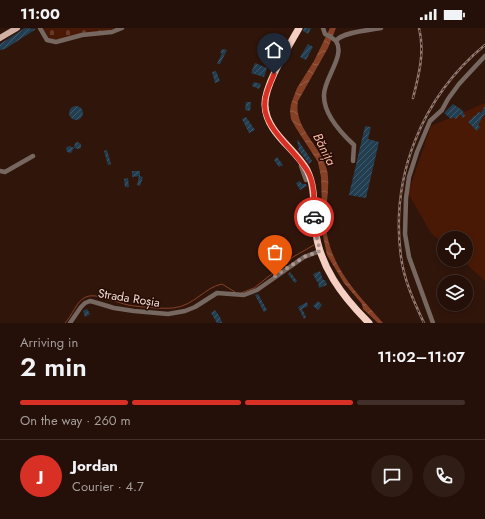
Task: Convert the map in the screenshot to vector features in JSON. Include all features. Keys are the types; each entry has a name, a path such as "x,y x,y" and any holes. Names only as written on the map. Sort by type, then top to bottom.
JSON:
{"highway":[{"path":"299,28 274,74 267,92 264,104 267,117 272,126 302,163 310,177 317,236 328,271 338,288 349,302 369,323"}],"main road":[{"path":"0,38 17,28"}],"street":[{"path":"40,28 47,40 56,42 82,35 112,32 122,28"},
{"path":"323,28 325,34 335,40 338,47 338,55 326,83 324,97 328,112 344,137 354,145 353,160"},
{"path":"335,40 349,34 381,28"},
{"path":"433,323 409,257 405,234 406,198 409,177 417,152 430,121 442,110 459,84 485,56"},
{"path":"0,171 5,172 33,156"},
{"path":"302,163 301,170 306,180"},
{"name":"Strada Roșia","path":"70,323 81,307 90,301 114,308 168,314 185,311 195,307 217,293 244,296 257,290 304,257 320,248"}],"green space":[{"path":"43,28 119,28 116,30 51,40"},
{"path":"485,103 485,281 470,267 473,267 473,231 437,231 437,238 431,233 408,193 431,126"}],"water":[{"path":"330,28 336,28 328,48 298,101 298,110 303,128 324,161 327,170 328,184 326,228 329,243 334,256 347,280 355,291 383,323 378,323 363,309 362,304 344,283 327,255 323,236 321,177 318,162 291,119 291,104 297,88 314,61"}],"building":[{"path":"25,28 36,29 5,49 0,50 0,44"},
{"path":"304,28 311,28 308,34 303,31"},
{"path":"308,44 313,47 306,60 300,57"},
{"path":"222,49 227,50 220,64 217,64 222,53 220,53"},
{"path":"255,63 267,68 264,77 251,73"},
{"path":"216,71 220,81 215,83 212,72"},
{"path":"254,82 261,84 259,89 252,86"},
{"path":"246,102 251,102 250,111 245,110"},
{"path":"453,104 462,110 465,116 463,118 460,114 456,119 453,117 451,119 444,113"},
{"path":"76,106 81,108 83,113 81,118 76,120 71,118 69,113 71,108"},
{"path":"485,106 485,113 478,125 480,127 477,131 468,122 475,115 476,116 478,112 481,113"},
{"path":"246,117 255,130 249,133 242,119"},
{"path":"365,126 371,127 368,139 379,142 366,198 349,195"},
{"path":"298,140 312,161 309,164 298,149"},
{"path":"78,142 81,144 81,148 74,148 75,143"},
{"path":"70,146 74,148 71,153 67,152 66,149"},
{"path":"107,150 111,164 108,165 104,151"},
{"path":"277,157 283,165 279,167 274,160"},
{"path":"132,171 140,171 140,176 132,177"},
{"path":"139,176 143,177 140,186 137,185"},
{"path":"128,178 129,187 125,187 124,179"},
{"path":"300,181 302,184 306,184 307,186 300,190 296,183"},
{"path":"320,271 323,280 325,280 327,285 319,288 318,281 317,282 313,274"},
{"path":"290,272 297,281 295,283 288,274"},
{"path":"258,294 267,310 264,312 255,295"},
{"path":"318,301 322,305 318,310 313,306"},
{"path":"307,302 308,306 302,309 306,317 304,319 298,307"},
{"path":"87,309 90,314 85,317 83,311"},
{"path":"215,310 222,323 217,323 211,313"}],"waterway":[{"path":"241,293 254,288 293,257 314,245"},
{"path":"65,323 77,305 83,299 90,296 101,297 133,306 173,308 187,304 210,289 222,284 235,292"}],"railway":[{"path":"413,98 419,72 421,54 421,37 419,28"},
{"path":"424,323 413,299 402,266 399,227 401,197 406,168 415,140 428,114 444,89 463,66 485,45"}],"way so far":[{"path":"275,276 304,257 320,251 315,230 314,217"}],"route":[{"path":"274,74 264,104 267,117 280,137 300,160 308,173 312,182 314,217"}],"water label":[{"name":"Bănița","path":"325,149"}]}
